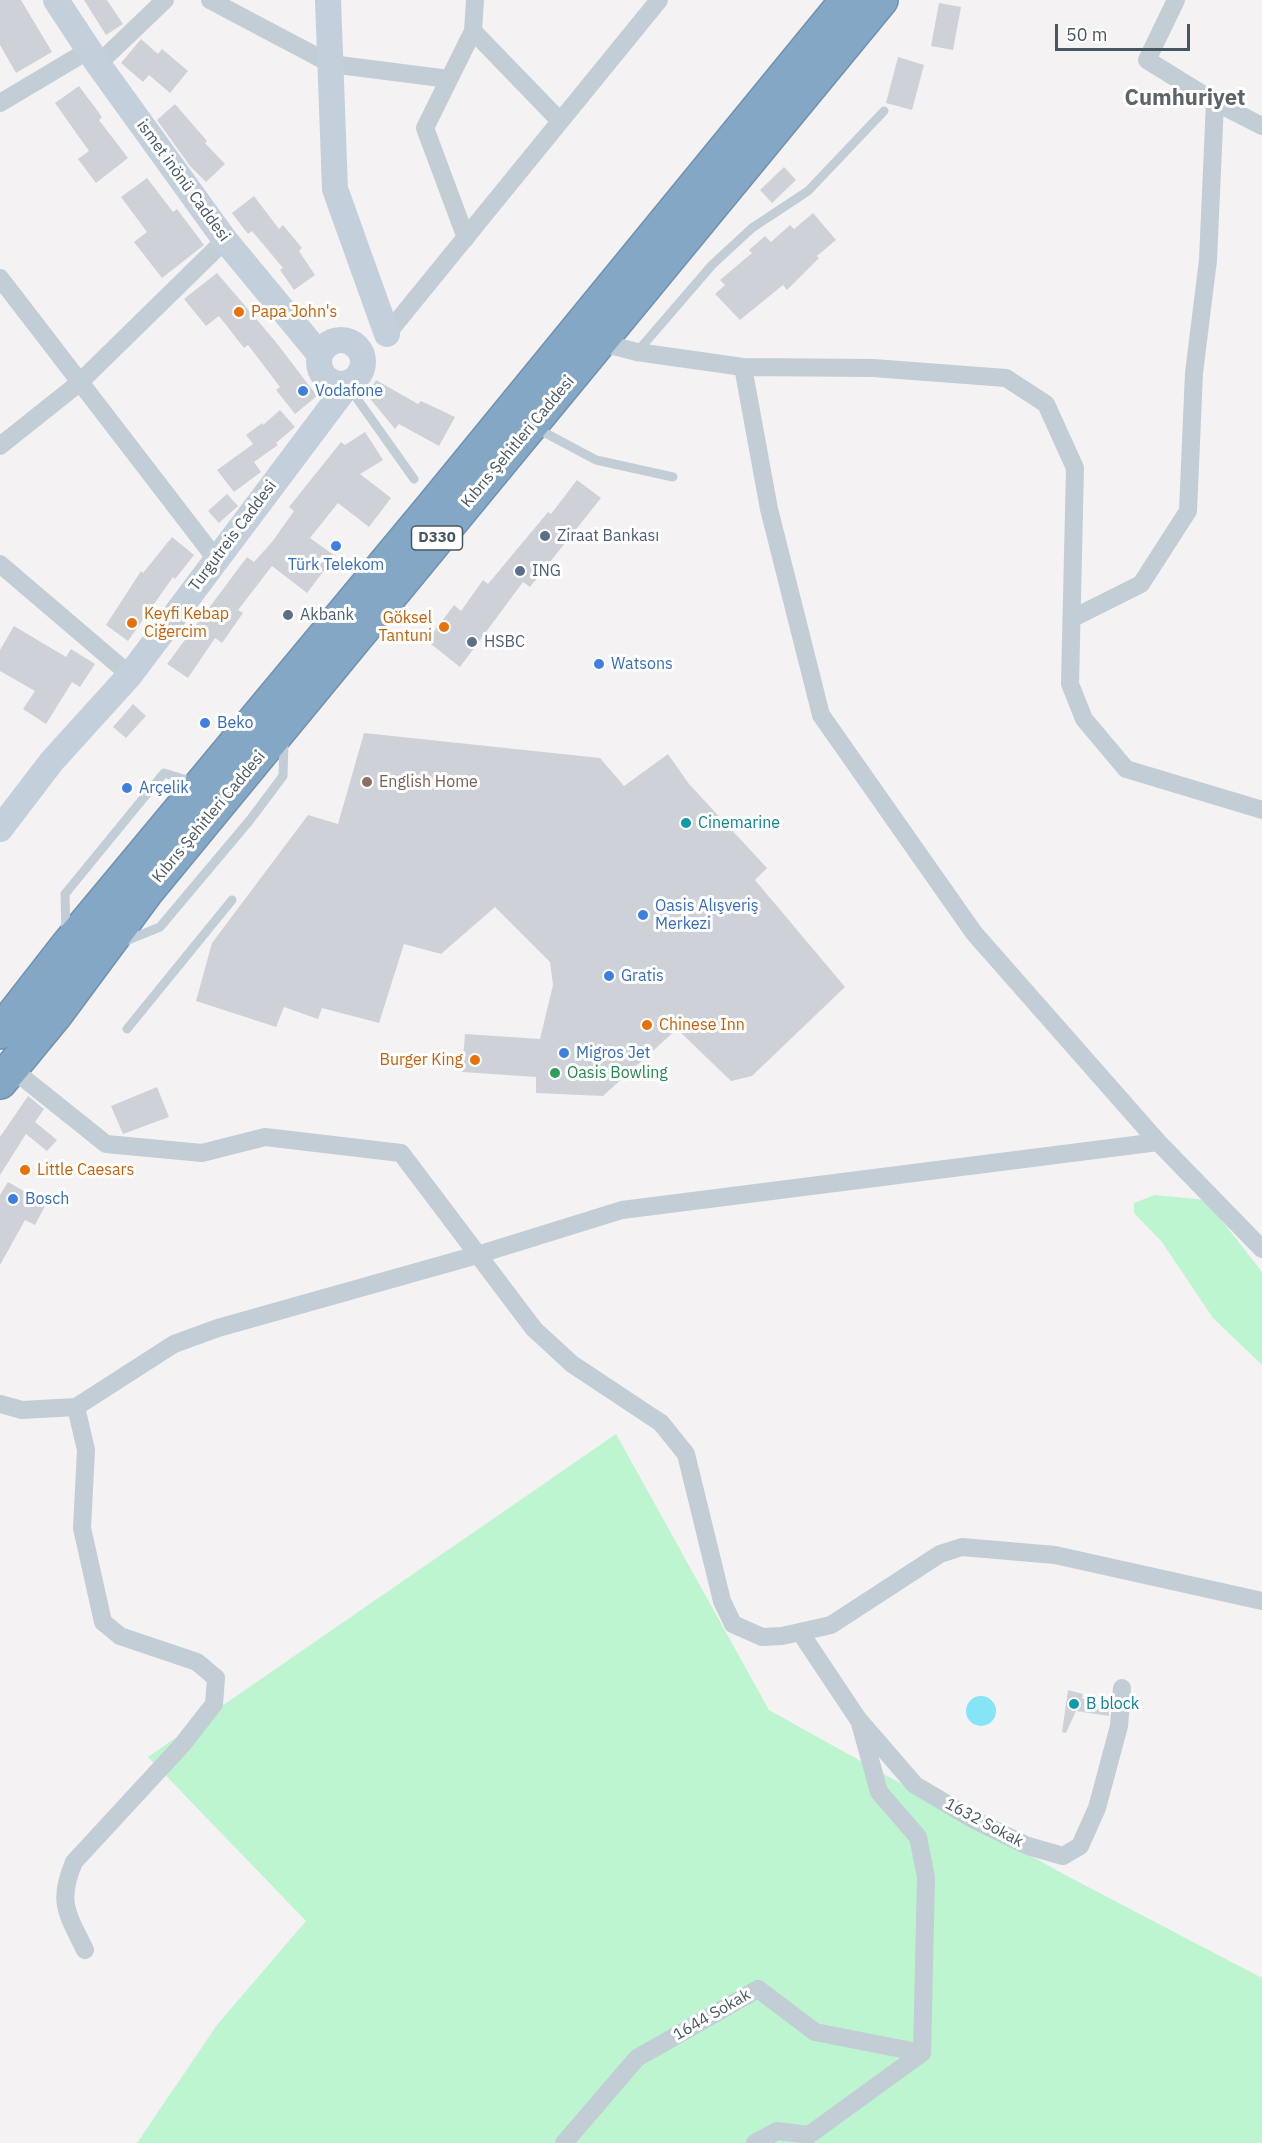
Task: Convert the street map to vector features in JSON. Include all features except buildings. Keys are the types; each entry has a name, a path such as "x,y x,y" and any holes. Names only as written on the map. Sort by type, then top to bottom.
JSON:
{"highway":[{"name":"Kıbrıs Şehitleri Caddesi","path":"0,1032 66,946 433,506 847,0"},
{"name":"Kıbrıs Şehitleri Caddesi","path":"5,1075 56,1014 147,891 881,0"}],"street":[{"name":"ismet inönü Caddesi","path":"56,0 93,57 225,240 297,327 333,344 356,345 360,351 345,384"},
{"path":"0,103 93,57 165,0"},
{"path":"210,0 330,64 449,80"},
{"path":"328,0 335,189 387,334"},
{"path":"465,238 425,128 473,31 476,0"},
{"path":"345,384 320,369 333,344 387,334 659,0"},
{"path":"1176,0 1147,60 1215,102 1262,126"},
{"path":"473,31 560,121"},
{"path":"1073,618 1141,584 1188,512 1194,373 1208,260 1215,102"},
{"path":"0,446 79,383 225,240"},
{"path":"0,278 216,559"},
{"name":"Turgutreis Caddesi","path":"0,829 52,761 130,675 345,384 387,334"},
{"path":"598,342 637,352 743,367 873,368 1006,378 1046,404 1075,468 1070,684 1084,719 1126,769 1262,810"},
{"path":"743,367 769,509 821,715 974,933 1158,1142 1262,1249"},
{"path":"0,564 130,675"},
{"path":"5,1075 106,1144 202,1153 265,1137 401,1153 534,1329 572,1364 661,1423 686,1454 722,1601 733,1624 762,1637 831,1625 940,1554 962,1547 1055,1555 1262,1602"},
{"path":"0,1404 22,1410 76,1407 174,1344 218,1328 477,1255 622,1210 1158,1142"},
{"path":"76,1407 86,1450 82,1527 103,1622 120,1635 197,1662 216,1678 214,1704 182,1744 74,1862 64,1886 66,1910 85,1950"},
{"name":"1632 Sokak","path":"800,1632 858,1719 915,1785 976,1821 1028,1846 1063,1856 1080,1846 1097,1808 1119,1726 1122,1688"},
{"path":"755,2143 777,2131 809,2135 922,2053 926,1876 918,1837 879,1792 858,1719"},
{"name":"1644 Sokak","path":"564,2143 637,2058 758,1989 815,2032 922,2053"}],"lane":[{"path":"637,352 712,265 752,228 808,191 884,111"},
{"path":"345,384 414,479"},
{"path":"532,425 596,460 673,477"},
{"path":"127,1029 232,900"}],"green space":[{"path":"1155,1195 1206,1200 1262,1272 1262,1365 1213,1318 1162,1242 1134,1213 1134,1203"},
{"path":"616,1434 769,1710 1069,1877 1262,1978 1262,2143 137,2143 217,2025 306,1921 148,1757"}],"water":[{"path":"981,1696 987,1697 995,1705 995,1717 987,1725 981,1726 975,1725 967,1717 966,1711 967,1705 975,1697"}],"place":[{"name":"Papa John's","path":"239,312"},
{"name":"Vodafone","path":"303,391"},
{"name":"Ziraat Bankası","path":"545,536"},
{"name":"Türk Telekom","path":"336,546"},
{"name":"ING","path":"520,571"},
{"name":"Akbank","path":"288,615"},
{"name":"Keyfi Kebap Ciğercim","path":"132,623"},
{"name":"Göksel Tantuni","path":"444,627"},
{"name":"HSBC","path":"472,642"},
{"name":"Watsons","path":"599,664"},
{"name":"Beko","path":"205,723"},
{"name":"English Home","path":"367,782"},
{"name":"Arçelik","path":"127,788"},
{"name":"Cinemarine","path":"686,823"},
{"name":"Oasis Alışveriş Merkezi","path":"643,915"},
{"name":"Gratis","path":"609,976"},
{"name":"Chinese Inn","path":"647,1025"},
{"name":"Migros Jet","path":"564,1053"},
{"name":"Burger King","path":"475,1060"},
{"name":"Oasis Bowling","path":"555,1073"},
{"name":"Little Caesars","path":"25,1170"},
{"name":"Bosch","path":"13,1199"},
{"name":"B block","path":"1074,1704"}],"district":[{"name":"Cumhuriyet","path":"1185,99"}]}
